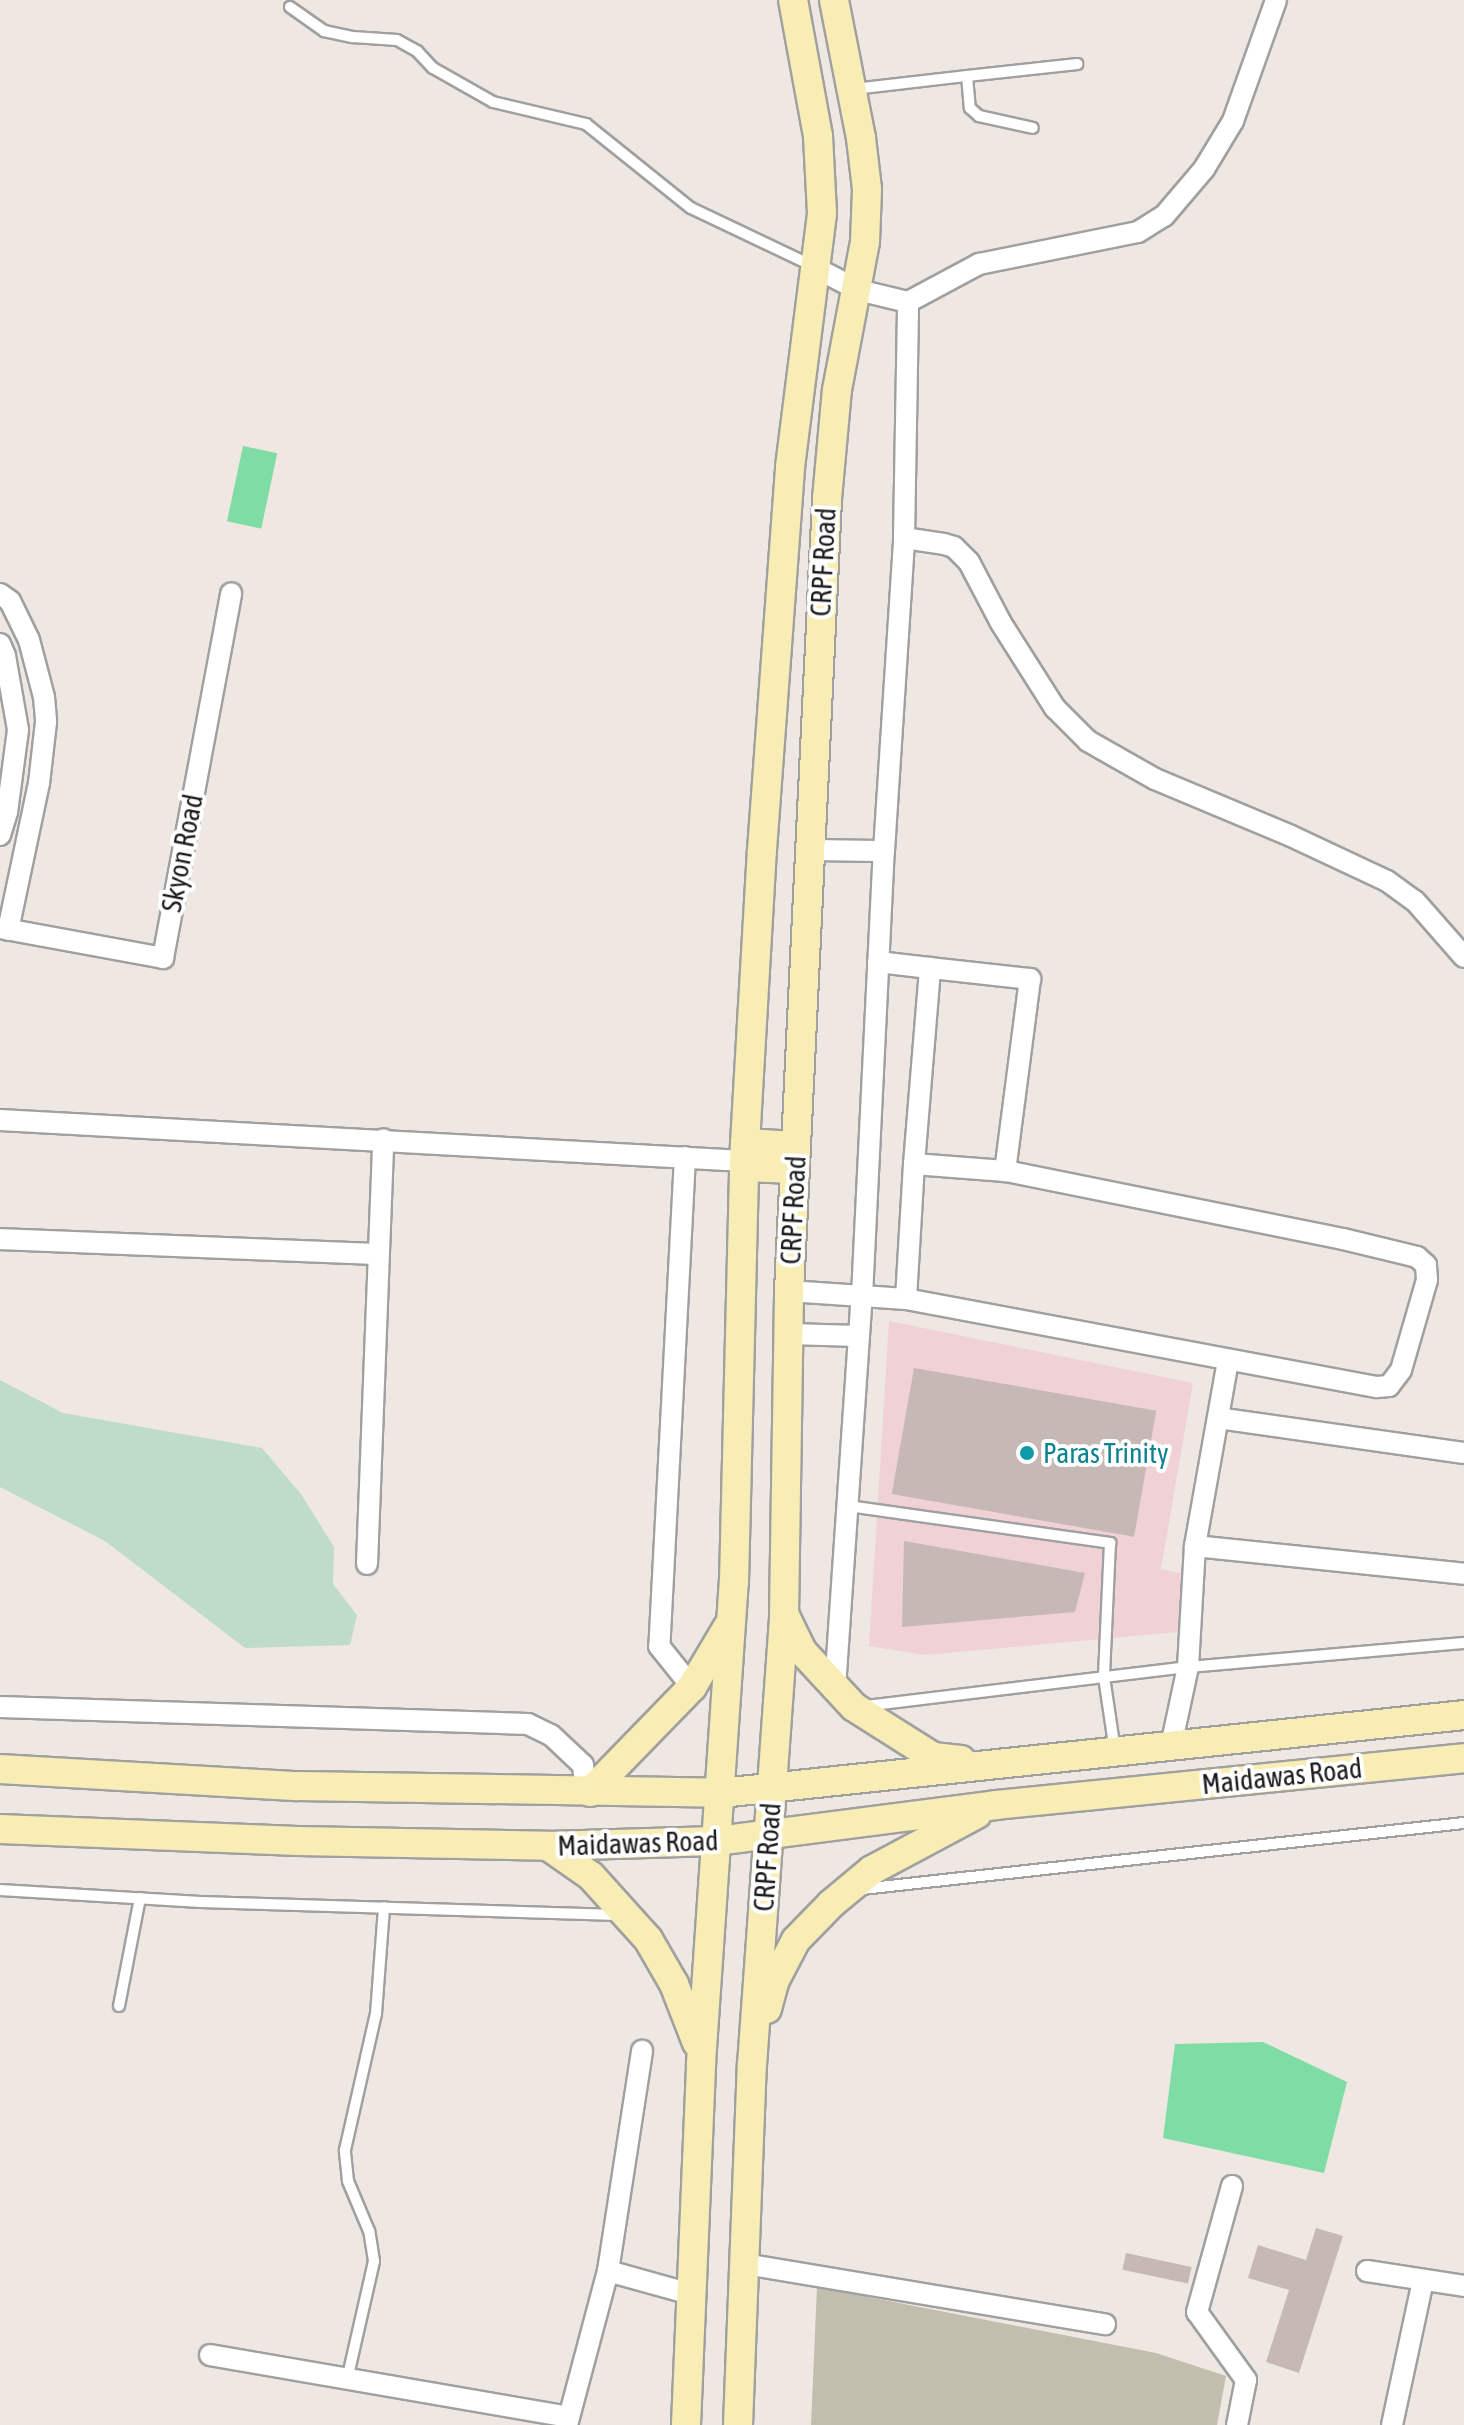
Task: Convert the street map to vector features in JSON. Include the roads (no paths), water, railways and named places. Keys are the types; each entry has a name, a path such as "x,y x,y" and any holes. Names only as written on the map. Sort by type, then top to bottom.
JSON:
{"street":[{"path":"686,2425 694,2295 701,2063 732,1619 744,1157 779,594 790,467 804,376 822,213 818,136 793,0"},
{"name":"CRPF Road","path":"738,2425 752,2065 784,1614 789,1291 827,499 837,390 865,242 867,189 852,89 834,0"},
{"path":"814,267 858,290 908,302 979,264 1138,232 1164,216 1204,169 1233,121 1276,0"},
{"path":"844,1698 848,1506 904,538 908,302"},
{"path":"904,538 944,544 962,554 1055,708 1088,741 1155,779 1291,836 1387,881 1415,901 1464,957"},
{"name":"Skyon Road","path":"0,594 10,601 29,640 44,697 46,722 39,783 4,929 163,958 231,593"},
{"path":"0,644 5,656 18,730 7,812 0,835"},
{"path":"808,850 884,851"},
{"path":"878,962 1030,979 1005,1171"},
{"path":"906,1299 930,968"},
{"path":"0,1120 685,1157 795,1158"},
{"path":"367,1564 383,1139"},
{"path":"685,1157 659,1646 692,1687"},
{"path":"789,1291 906,1299 1228,1361 1389,1386 1401,1370 1427,1280 1426,1265 1417,1257 1343,1239 1005,1171 914,1164"},
{"path":"0,1239 379,1254"},
{"path":"789,1334 859,1336"},
{"path":"1171,1746 1188,1667 1195,1546 1228,1361"},
{"path":"1218,1418 1464,1453"},
{"path":"1195,1546 1464,1574"},
{"path":"784,1614 802,1651 844,1698 933,1757 997,1764"},
{"path":"588,1792 692,1687 732,1619"},
{"path":"0,1707 528,1724 551,1735 583,1765 588,1792"},
{"name":"Maidawas Road","path":"0,1769 298,1786 721,1793 1464,1715"},
{"name":"Maidawas Road","path":"0,1829 298,1841 548,1846 716,1841 996,1805 1464,1758"},
{"path":"752,2065 774,1982 796,1940 872,1870 996,1805"},
{"path":"548,1846 591,1876 648,1939 674,1984 694,2028 701,2063"},
{"path":"210,2355 568,2421 608,2271 642,2051"},
{"path":"1232,2186 1197,2312 1246,2380 1237,2425"},
{"path":"745,2264 1105,2324"},
{"path":"608,2271 694,2295"},
{"path":"1367,2271 1464,2286"},
{"path":"1392,2425 1423,2280"}],"lane":[{"path":"290,7 324,31 353,37 397,40 417,51 433,68 493,102 586,124 691,208 814,267"},
{"path":"852,89 1077,64"},
{"path":"967,76 970,108 979,116 1033,128"},
{"path":"848,1506 1110,1543 1104,1677 1115,1752"},
{"path":"844,1698 1464,1643"},
{"path":"847,1891 1464,1823"},
{"path":"0,1890 140,1898 628,1915"},
{"path":"119,2006 140,1898"},
{"path":"347,2380 374,2261 369,2231 348,2181 345,2150 376,2014 384,1907"}],"place":[{"name":"Paras Trinity","path":"1027,1453"}]}
